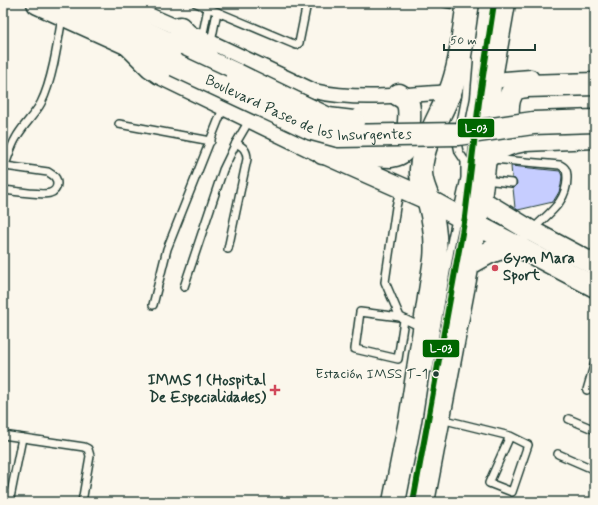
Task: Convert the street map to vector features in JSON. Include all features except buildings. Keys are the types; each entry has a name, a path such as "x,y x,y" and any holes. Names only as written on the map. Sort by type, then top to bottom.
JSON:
{"main road":[{"name":"Boulevard Paseo de los Insurgentes","path":"38,3 312,129 338,136 458,134 533,123 595,121"},
{"name":"Boulevard Paseo de los Insurgentes","path":"82,3 324,116 340,121 461,120 520,110 595,106"},
{"path":"423,502 467,265 466,219 481,190 486,158 490,83 504,3"},
{"path":"394,502 410,421 436,259 436,244 429,200 423,186 421,170 429,139 450,92 456,74 468,5"},
{"path":"180,28 214,64"},
{"path":"524,140 516,135 509,123 509,101 514,90 519,87 526,86 595,84"},
{"path":"323,153 391,156 398,154 403,150 406,144 409,110 407,101 399,95"},
{"path":"486,158 499,148 524,140 595,137"},
{"path":"467,265 490,251 505,247 525,238"}],"street":[{"path":"121,3 207,40 314,91 332,95 399,95 450,92"},
{"path":"127,44 150,67 160,74 323,153 401,187 466,219 525,238 595,265"},
{"path":"490,83 520,77 595,75"},
{"path":"481,190 525,238 595,287"}],"lane":[{"path":"196,3 296,45 299,43 307,3"},
{"path":"445,3 468,5"},
{"path":"413,502 466,219 479,102 494,3"},
{"path":"207,40 208,8"},
{"path":"207,40 217,12"},
{"path":"3,190 45,194 52,193 56,188 57,182 54,176 48,172 4,167 16,138 34,114 44,95 57,46 62,15"},
{"path":"428,375 452,238 466,219 465,161 459,152 457,143 466,97 470,56"},
{"path":"152,305 168,249 211,141 224,104"},
{"path":"184,287 223,170 251,117"},
{"path":"119,124 211,141"},
{"path":"228,249 247,159 247,153 244,148 236,143"},
{"path":"486,158 560,165 567,171 563,198 525,238"},
{"path":"481,190 512,183"},
{"path":"401,187 396,207 385,282 402,319 398,359 355,349 360,312 402,319 424,328"},
{"path":"587,390 595,362"},
{"path":"439,418 510,436 528,445 512,492 489,483 510,436"},
{"path":"569,419 595,430"},
{"path":"3,435 84,447 88,449 90,456 82,502"},
{"path":"11,502 10,498 22,438"},
{"path":"558,454 595,470"}],"transit line":[{"name":"L-03","path":"413,502 465,217 479,102 494,3"}],"place":[{"name":"Gym Mara Sport","path":"495,268"},
{"name":"Estación IMSS T-1","path":"436,374"},
{"name":"IMMS 1 (Hospital De Especialidades)","path":"275,390"}]}
